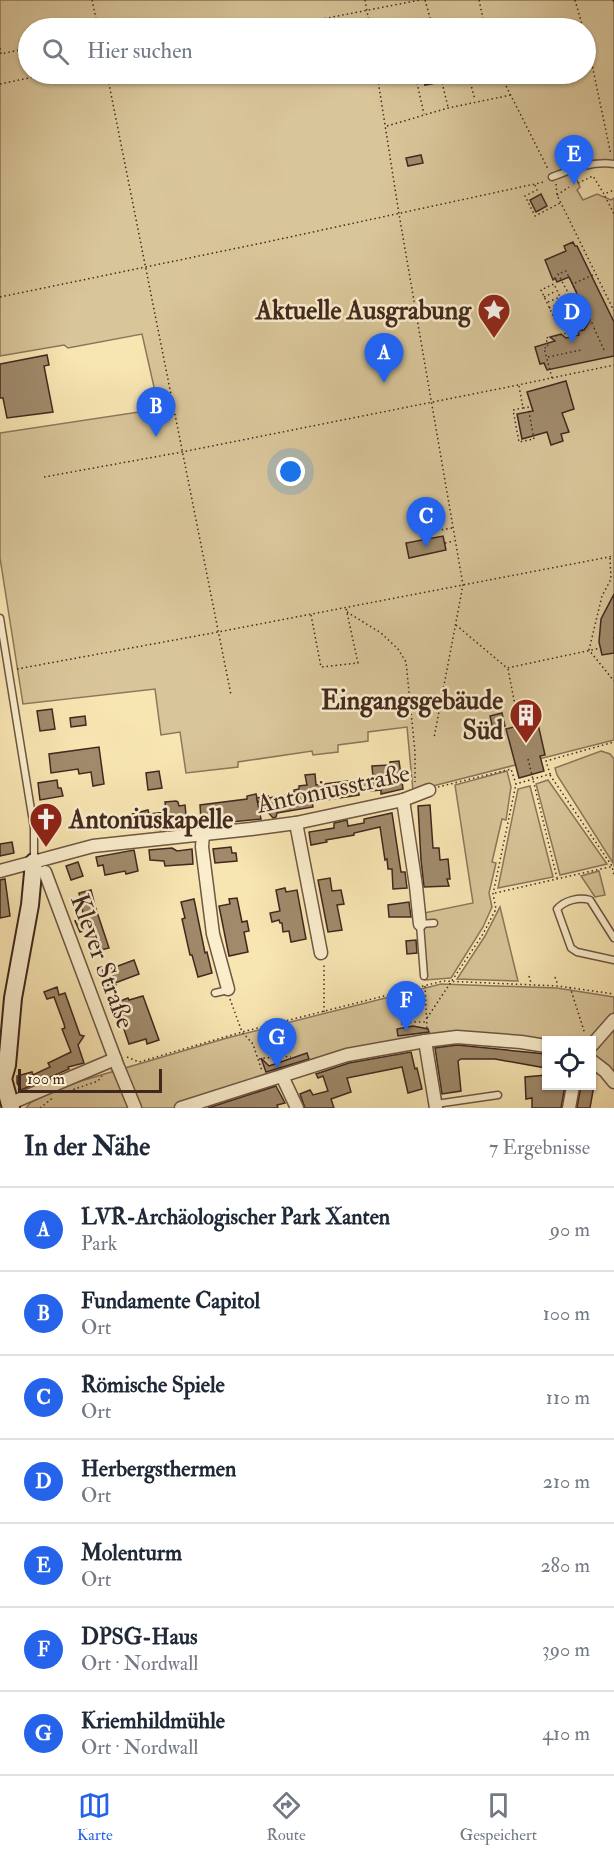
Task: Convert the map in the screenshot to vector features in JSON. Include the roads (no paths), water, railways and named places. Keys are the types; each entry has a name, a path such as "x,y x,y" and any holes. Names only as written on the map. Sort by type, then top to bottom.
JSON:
{"street":[{"name":"Antoniusstraße","path":"0,871 40,867 93,846 296,823 403,801 429,790"},
{"path":"403,801 420,924"},
{"path":"296,823 324,955"},
{"path":"203,834 202,847 213,934 228,992"},
{"name":"Klever Straße","path":"40,867 135,1108"},
{"path":"40,867 30,905 13,998 7,1065 2,1079 11,1105 117,1065"},
{"path":"595,1036 614,1020"},
{"path":"426,1037 436,1106"},
{"path":"181,1108 205,1104 347,1055 426,1037 466,1038 542,1046"},
{"path":"596,1065 605,1071 614,1082"},
{"path":"282,1076 297,1108"},
{"path":"569,1108 572,1090"}],"lane":[{"path":"552,177 585,165 613,164"},
{"path":"0,618 40,867"},
{"path":"614,938 590,900 579,898 566,902 557,909 571,948 577,952 614,960"},
{"path":"424,976 420,924 434,923"},
{"path":"215,993 228,992"},
{"path":"436,1106 498,1095"}],"place":[{"name":"Molenturm","path":"574,185"},
{"name":"Aktuelle Ausgrabung","path":"494,339"},
{"name":"Herbergsthermen","path":"572,343"},
{"name":"LVR-Archäologischer Park Xanten","path":"384,383"},
{"name":"Fundamente Capitol","path":"156,437"},
{"name":"Römische Spiele","path":"426,547"},
{"name":"Eingangsgebäude Süd","path":"526,744"},
{"name":"Antoniuskapelle","path":"46,848"},
{"name":"DPSG-Haus","path":"406,1031"},
{"name":"Kriemhildmühle","path":"277,1068"}]}
